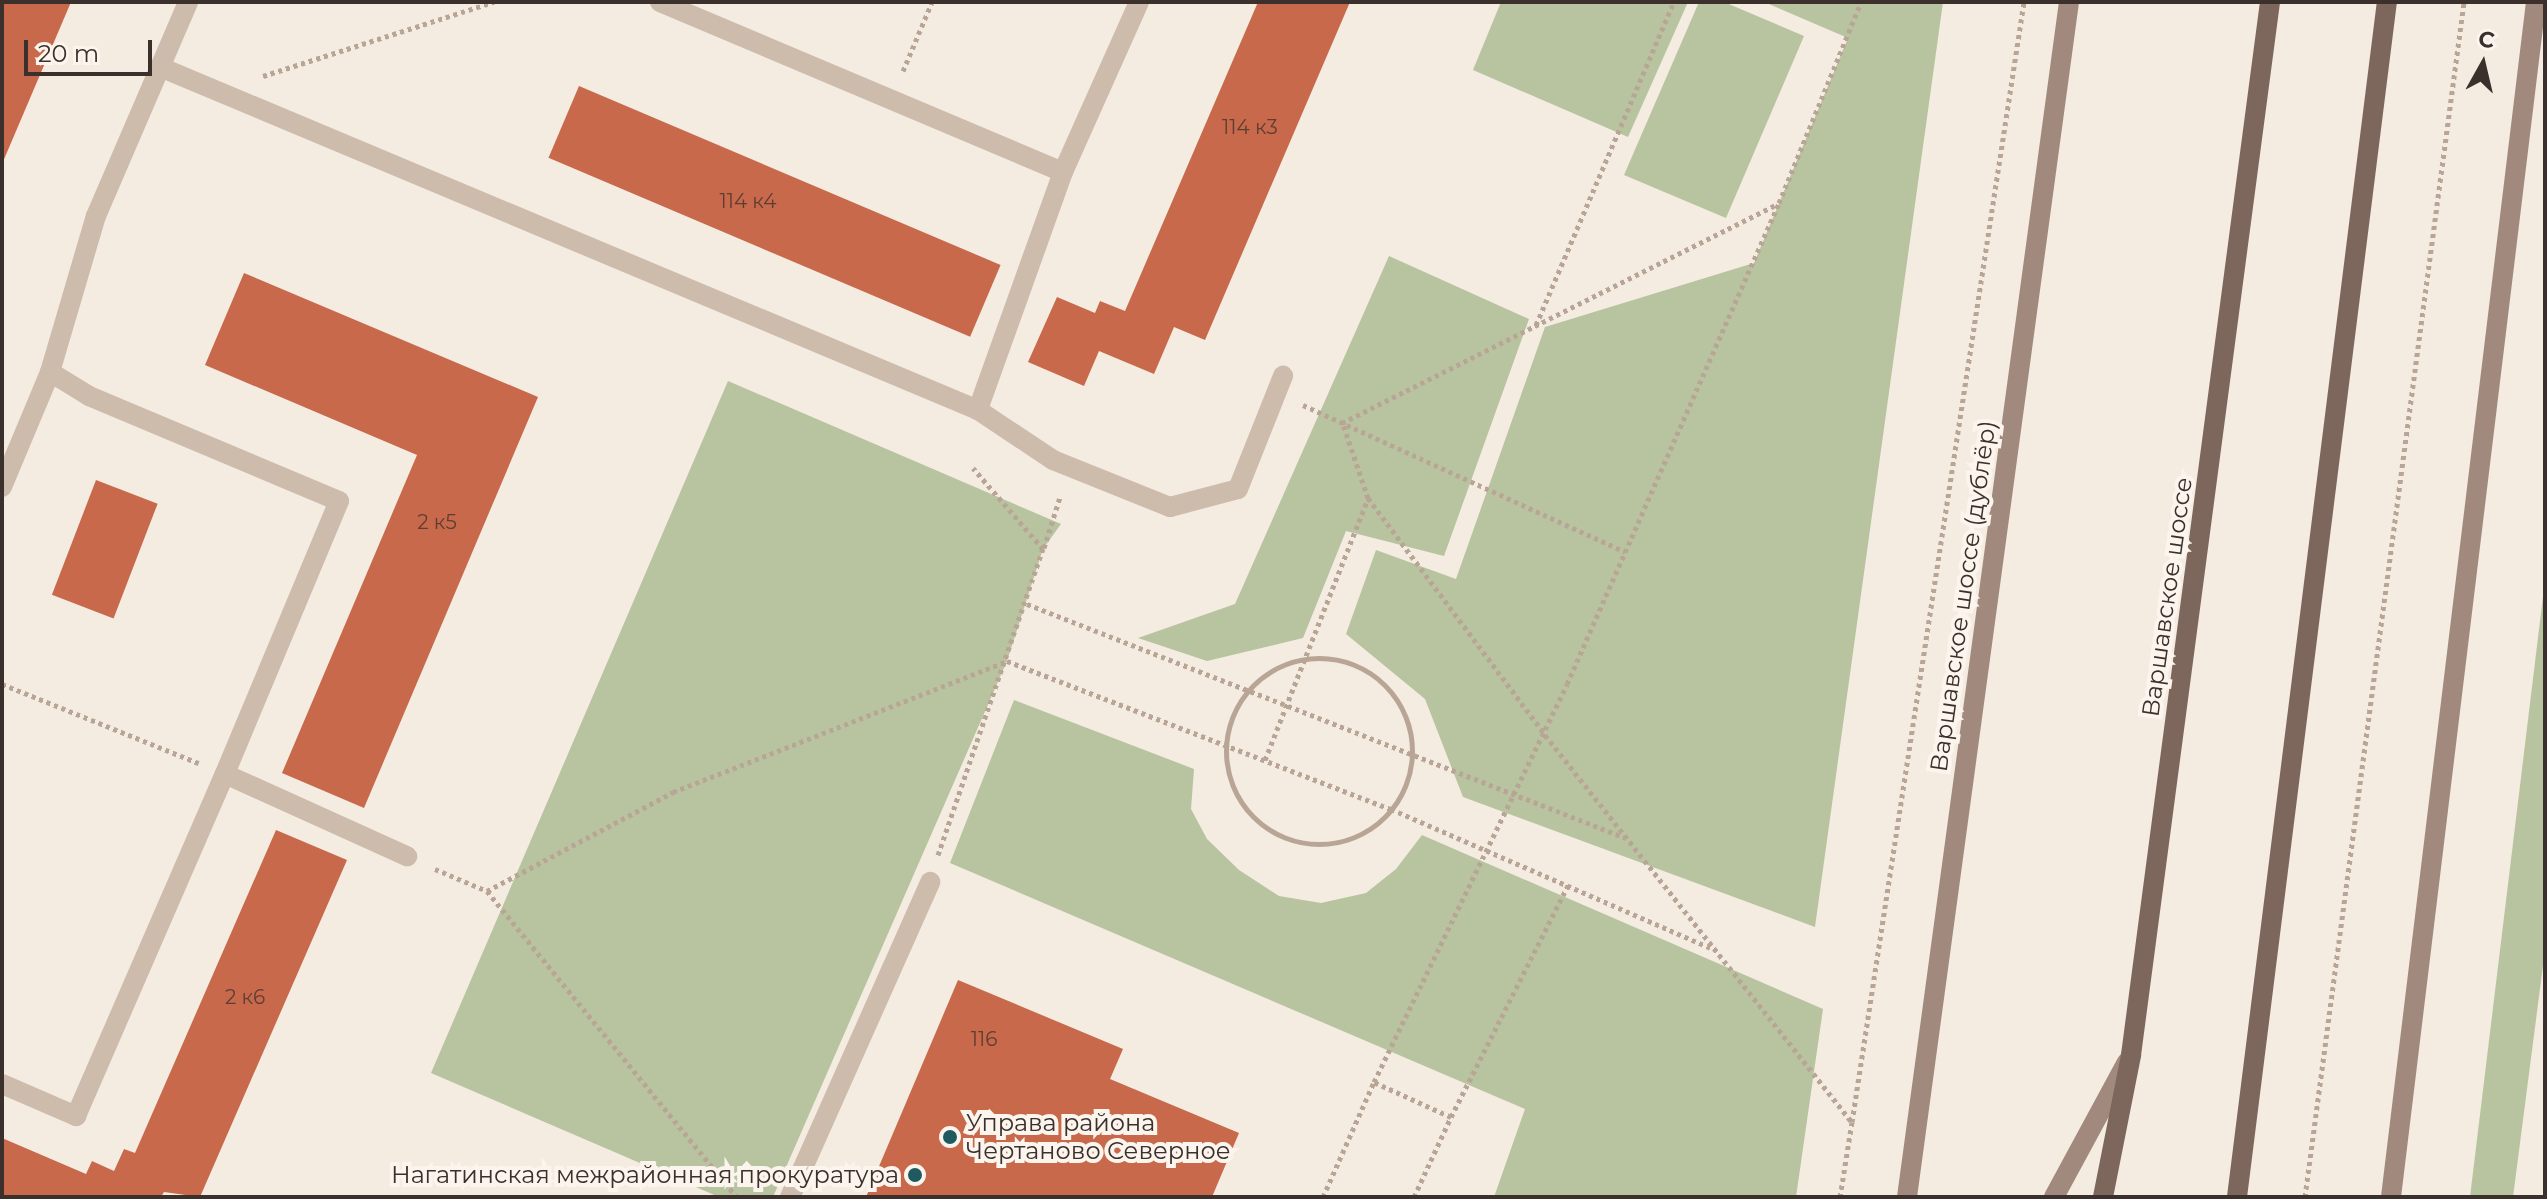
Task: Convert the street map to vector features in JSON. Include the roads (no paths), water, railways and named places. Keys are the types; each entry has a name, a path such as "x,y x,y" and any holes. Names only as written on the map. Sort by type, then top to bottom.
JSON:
{"main road":[{"name":"Варшавское шоссе (дублёр)","path":"1907,1197 2069,2"},
{"name":"Варшавское шоссе","path":"2103,1197 2131,1055 2270,2"},
{"path":"2237,1197 2387,2"},
{"path":"2391,1197 2536,2"},
{"path":"2054,1197 2131,1055"}],"street":[{"path":"2,487 50,372 96,216 188,2"},
{"path":"660,2 1063,172"},
{"path":"978,410 1063,172 1139,2"},
{"path":"160,67 978,410 1053,460 1170,507 1238,489 1280,384"},
{"path":"2,1084 76,1116 225,774 339,501 89,396 50,372"},
{"path":"225,774 407,856"},
{"path":"790,1197 930,882"}],"place":[{"name":"Управа района Чертаново Северное","path":"950,1137"},
{"name":"Нагатинская межрайонная прокуратура","path":"915,1175"}]}
